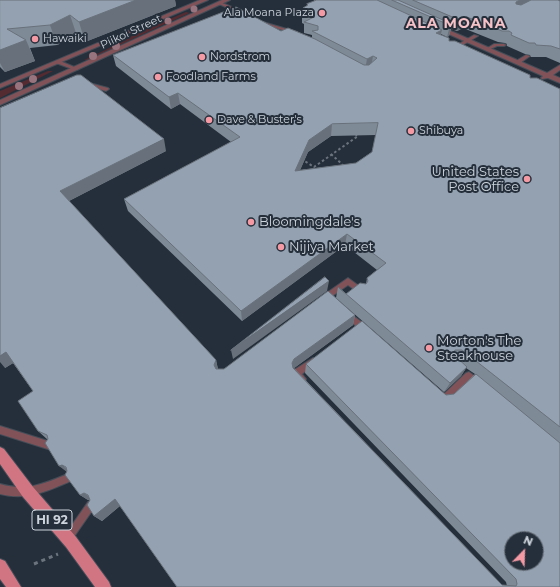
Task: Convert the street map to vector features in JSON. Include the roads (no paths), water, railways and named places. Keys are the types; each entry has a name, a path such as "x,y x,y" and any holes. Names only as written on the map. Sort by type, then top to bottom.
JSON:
{"main road":[{"name":"HI 92","path":"0,453 28,492 68,538 104,587"},
{"path":"0,566 14,587"}],"street":[{"name":"Piikoi Street","path":"0,86 205,0"},
{"path":"210,0 220,1"},
{"name":"Piikoi Street","path":"0,103 77,69 220,1 227,0"},
{"path":"433,25 560,81"},
{"path":"451,43 465,49"},
{"path":"541,83 548,75 560,67"},
{"path":"73,83 84,83 106,89"},
{"path":"22,93 53,87"}],"lane":[{"path":"220,1 244,14"},
{"path":"256,20 290,37"},
{"path":"262,24 298,33"},
{"path":"448,51 476,36"},
{"path":"488,49 495,43 504,45"},
{"path":"518,62 528,56"},
{"path":"58,62 77,69"},
{"path":"315,305 329,298 348,281 361,291"},
{"path":"343,311 357,327 371,335"},
{"path":"308,385 297,373 321,355"},
{"path":"433,389 444,399 466,373 487,391"},
{"path":"0,430 51,446"},
{"path":"0,489 9,493 28,492 51,486 70,477"},
{"path":"68,538 91,505"}],"place":[{"name":"Ala Moana Plaza","path":"322,13"},
{"name":"Hawaiki","path":"35,39"},
{"name":"Nordstrom","path":"202,57"},
{"name":"Foodland Farms","path":"158,77"},
{"name":"Dave & Buster's","path":"209,120"},
{"name":"Shibuya","path":"411,131"},
{"name":"United States Post Office","path":"527,179"},
{"name":"Bloomingdale's","path":"251,222"},
{"name":"Nijiya Market","path":"281,247"},
{"name":"Morton's The Steakhouse","path":"429,348"}],"district":[{"name":"ALA MOANA","path":"456,24"}]}
